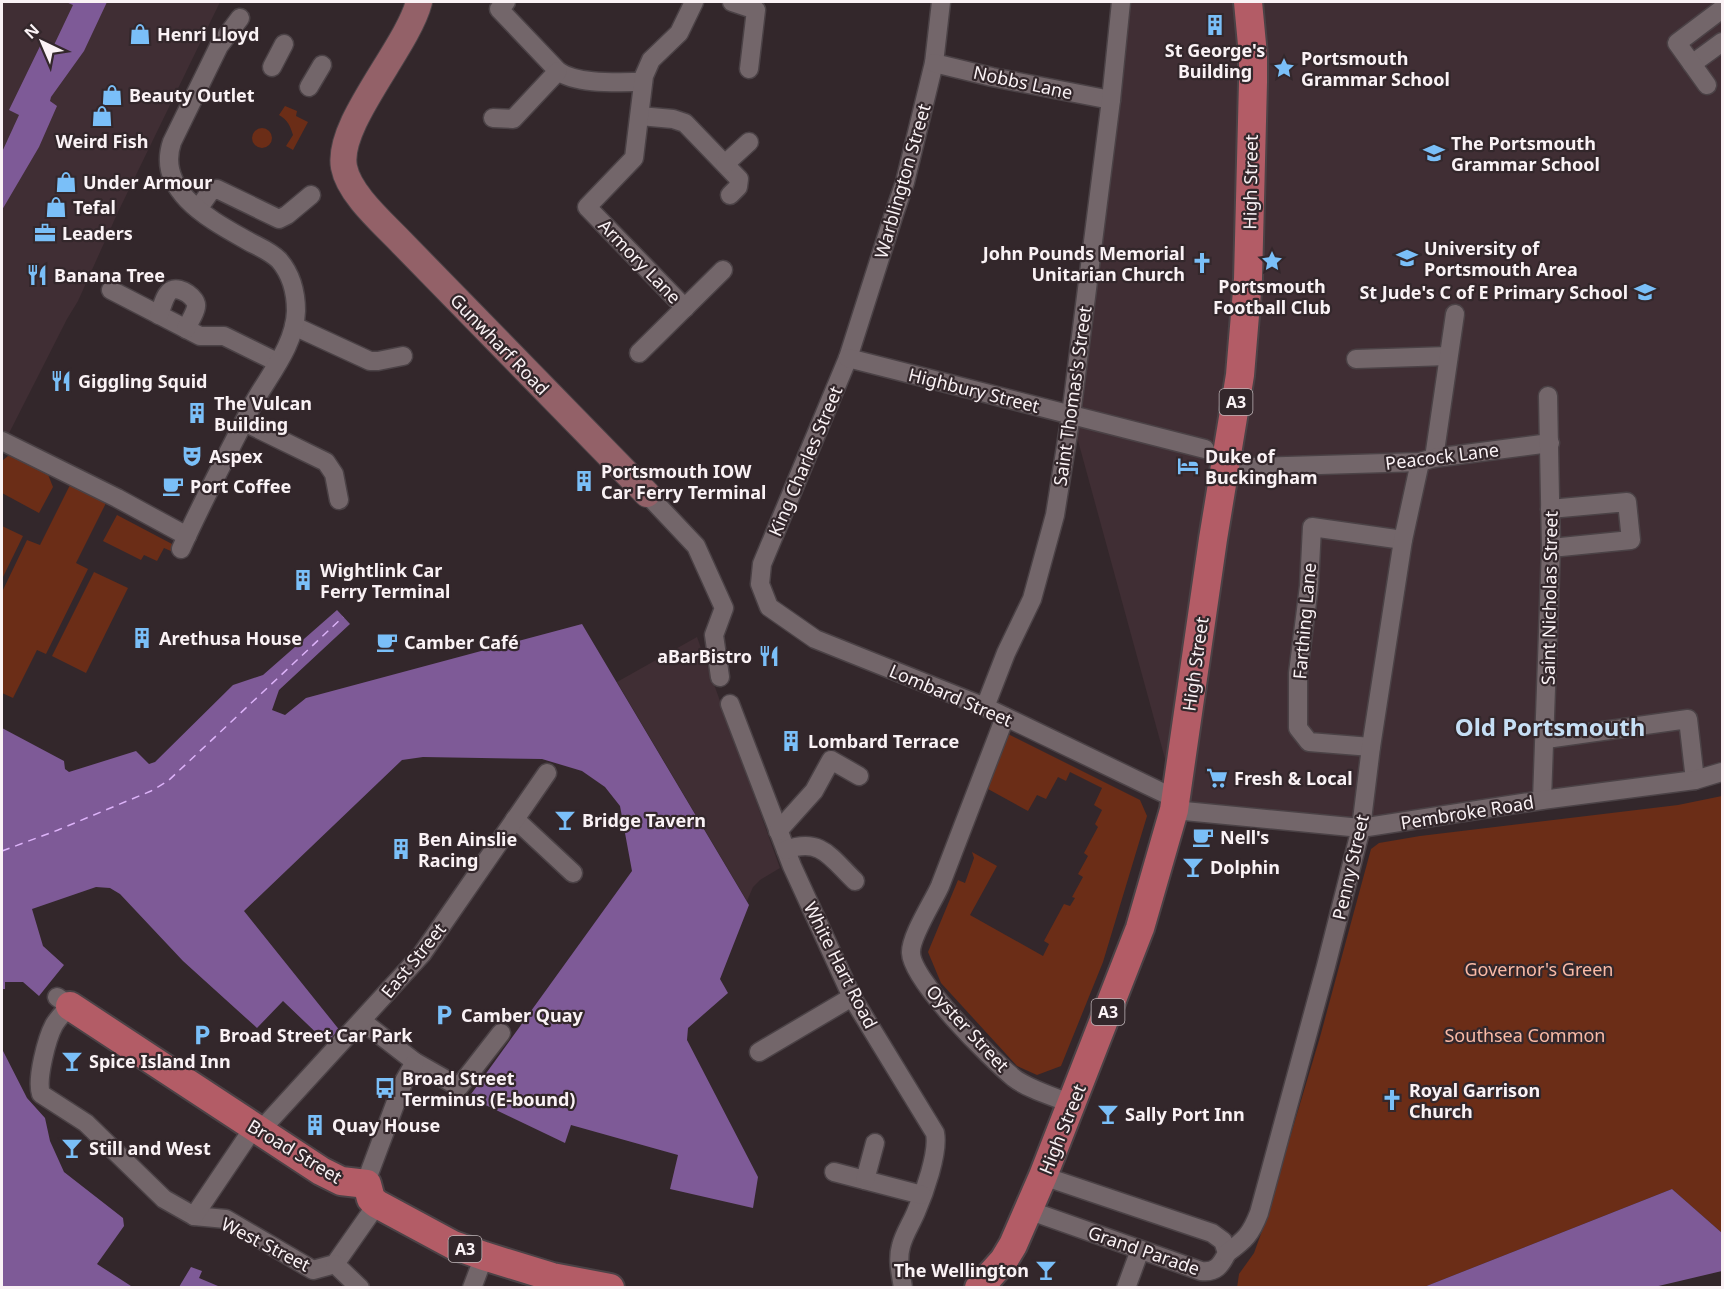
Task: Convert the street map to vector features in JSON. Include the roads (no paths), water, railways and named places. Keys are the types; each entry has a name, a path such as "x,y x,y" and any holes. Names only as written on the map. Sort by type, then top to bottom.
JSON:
{"main road":[{"name":"High Street","path":"980,1287 1004,1260 1013,1245 1043,1176 1140,928 1175,805 1213,539 1240,375 1248,279 1253,55 1248,2"},
{"name":"Broad Street","path":"63,1002 334,1178 353,1184 372,1194 453,1245 552,1278 610,1287"}],"street":[{"name":"Gunwharf Road","path":"419,2 408,30 368,94 346,140 344,166 354,188 370,210 696,546 724,608 714,635 720,677"},
{"name":"Armory Lane","path":"685,308 587,207 632,162 636,150 647,65 679,33 694,2"},
{"path":"732,2 756,10 749,69"},
{"name":"Warblington Street","path":"848,358 905,182 934,63 941,2"},
{"name":"Saint Thomas's Street","path":"985,707 1006,653 1032,599 1055,515 1071,415 1111,100 1121,2"},
{"path":"502,5 565,77 644,82"},
{"path":"1707,85 1677,43 1722,9"},
{"path":"2,441 117,498 184,542 244,422 278,362 294,326 295,298 290,278 281,263 269,252 198,209 176,186 170,170 170,148 219,46 240,18"},
{"path":"1692,64 1722,42"},
{"path":"272,66 284,44"},
{"name":"Nobbs Lane","path":"934,63 992,77 1111,100"},
{"path":"309,87 322,65"},
{"path":"493,118 513,119 558,71"},
{"path":"640,116 673,119 685,123 740,182 730,195"},
{"path":"725,164 748,142"},
{"path":"198,209 210,192 217,189 279,219 311,195"},
{"path":"639,353 723,270"},
{"path":"159,315 168,293 177,289 194,298 196,308 186,329"},
{"path":"111,290 203,337 224,336 278,362"},
{"name":"Penny Street","path":"1227,1253 1244,1241 1250,1233 1258,1212 1326,966 1361,828 1403,540 1427,460 1455,314"},
{"path":"294,326 370,361 403,356"},
{"path":"1356,359 1448,356"},
{"name":"Highbury Street","path":"848,358 1205,448"},
{"name":"King Charles Street","path":"762,564 848,358"},
{"name":"Saint Nicholas Street","path":"1542,800 1546,739 1551,548 1548,396"},
{"path":"244,422 323,459 334,474 339,500"},
{"name":"Peacock Lane","path":"1226,468 1427,460 1550,443"},
{"path":"1550,509 1627,502 1631,540 1551,548"},
{"name":"Farthing Lane","path":"1371,747 1309,742 1298,728 1298,673 1309,586 1312,527 1403,540"},
{"name":"Lombard Street","path":"762,564 760,584 769,607 814,639 985,707 1175,805"},
{"name":"White Hart Road","path":"730,704 778,831 852,997 935,1132 936,1149 900,1249 903,1287"},
{"name":"Oyster Street","path":"1005,717 939,889 917,931 911,953 920,976 965,1030 988,1053 1016,1079 1072,1104"},
{"path":"1546,739 1688,719 1695,780"},
{"path":"778,831 814,791 831,760 859,776"},
{"name":"Pembroke Road","path":"1175,805 1361,828 1542,800 1695,780 1722,772"},
{"name":"East Street","path":"194,1216 257,1129 362,1021 422,954 547,773"},
{"path":"515,819 573,873"},
{"path":"786,850 800,845 815,847 824,852 855,881"},
{"path":"759,1052 852,997"},
{"path":"63,1002 52,1030 40,1078 41,1094 86,1123 164,1199 194,1216"},
{"path":"362,1021 415,1062 459,1088 501,1033"},
{"name":"West Street","path":"194,1216 226,1220 314,1270 335,1264 372,1194 370,1171 399,1094 415,1062"},
{"path":"866,1180 875,1143"},
{"path":"834,1172 921,1195"},
{"name":"Grand Parade","path":"1028,1210 1208,1272 1219,1268 1227,1253 1223,1241 1212,1233 1043,1176"},
{"path":"1126,1287 1140,1250"},
{"path":"472,1287 484,1256"},
{"path":"335,1264 360,1287"}],"place":[{"name":"St George's Building","path":"1215,25"},
{"name":"Henri Lloyd","path":"140,34"},
{"name":"Portsmouth Grammar School","path":"1284,68"},
{"name":"Beauty Outlet","path":"112,95"},
{"name":"Weird Fish","path":"102,116"},
{"name":"The Portsmouth Grammar School","path":"1434,153"},
{"name":"Under Armour","path":"66,182"},
{"name":"Tefal","path":"56,207"},
{"name":"Leaders","path":"45,233"},
{"name":"University of Portsmouth Area","path":"1407,258"},
{"name":"Portsmouth Football Club","path":"1272,261"},
{"name":"John Pounds Memorial Unitarian Church","path":"1202,263"},
{"name":"Banana Tree","path":"37,275"},
{"name":"St Jude's C of E Primary School","path":"1645,292"},
{"name":"Giggling Squid","path":"61,381"},
{"name":"The Vulcan Building","path":"197,413"},
{"name":"Aspex","path":"192,456"},
{"name":"Duke of Buckingham","path":"1188,466"},
{"name":"Portsmouth IOW Car Ferry Terminal","path":"584,481"},
{"name":"Port Coffee","path":"173,486"},
{"name":"Wightlink Car Ferry Terminal","path":"303,580"},
{"name":"Arethusa House","path":"142,638"},
{"name":"Camber Café","path":"387,642"},
{"name":"aBarBistro","path":"769,656"},
{"name":"Lombard Terrace","path":"791,741"},
{"name":"Fresh & Local","path":"1217,778"},
{"name":"Bridge Tavern","path":"565,820"},
{"name":"Nell's","path":"1203,837"},
{"name":"Ben Ainslie Racing","path":"401,849"},
{"name":"Dolphin","path":"1193,867"},
{"name":"Camber Quay","path":"444,1015"},
{"name":"Broad Street Car Park","path":"202,1035"},
{"name":"Spice Island Inn","path":"72,1061"},
{"name":"Broad Street Terminus (E-bound)","path":"385,1088"},
{"name":"Royal Garrison Church","path":"1392,1100"},
{"name":"Sally Port Inn","path":"1108,1114"},
{"name":"Quay House","path":"315,1125"},
{"name":"Still and West","path":"72,1148"},
{"name":"The Wellington","path":"1046,1270"}],"district":[{"name":"Old Portsmouth","path":"1550,726"}],"park label":[{"name":"Governor's Green","path":"1539,969"},
{"name":"Southsea Common","path":"1525,1035"}]}
